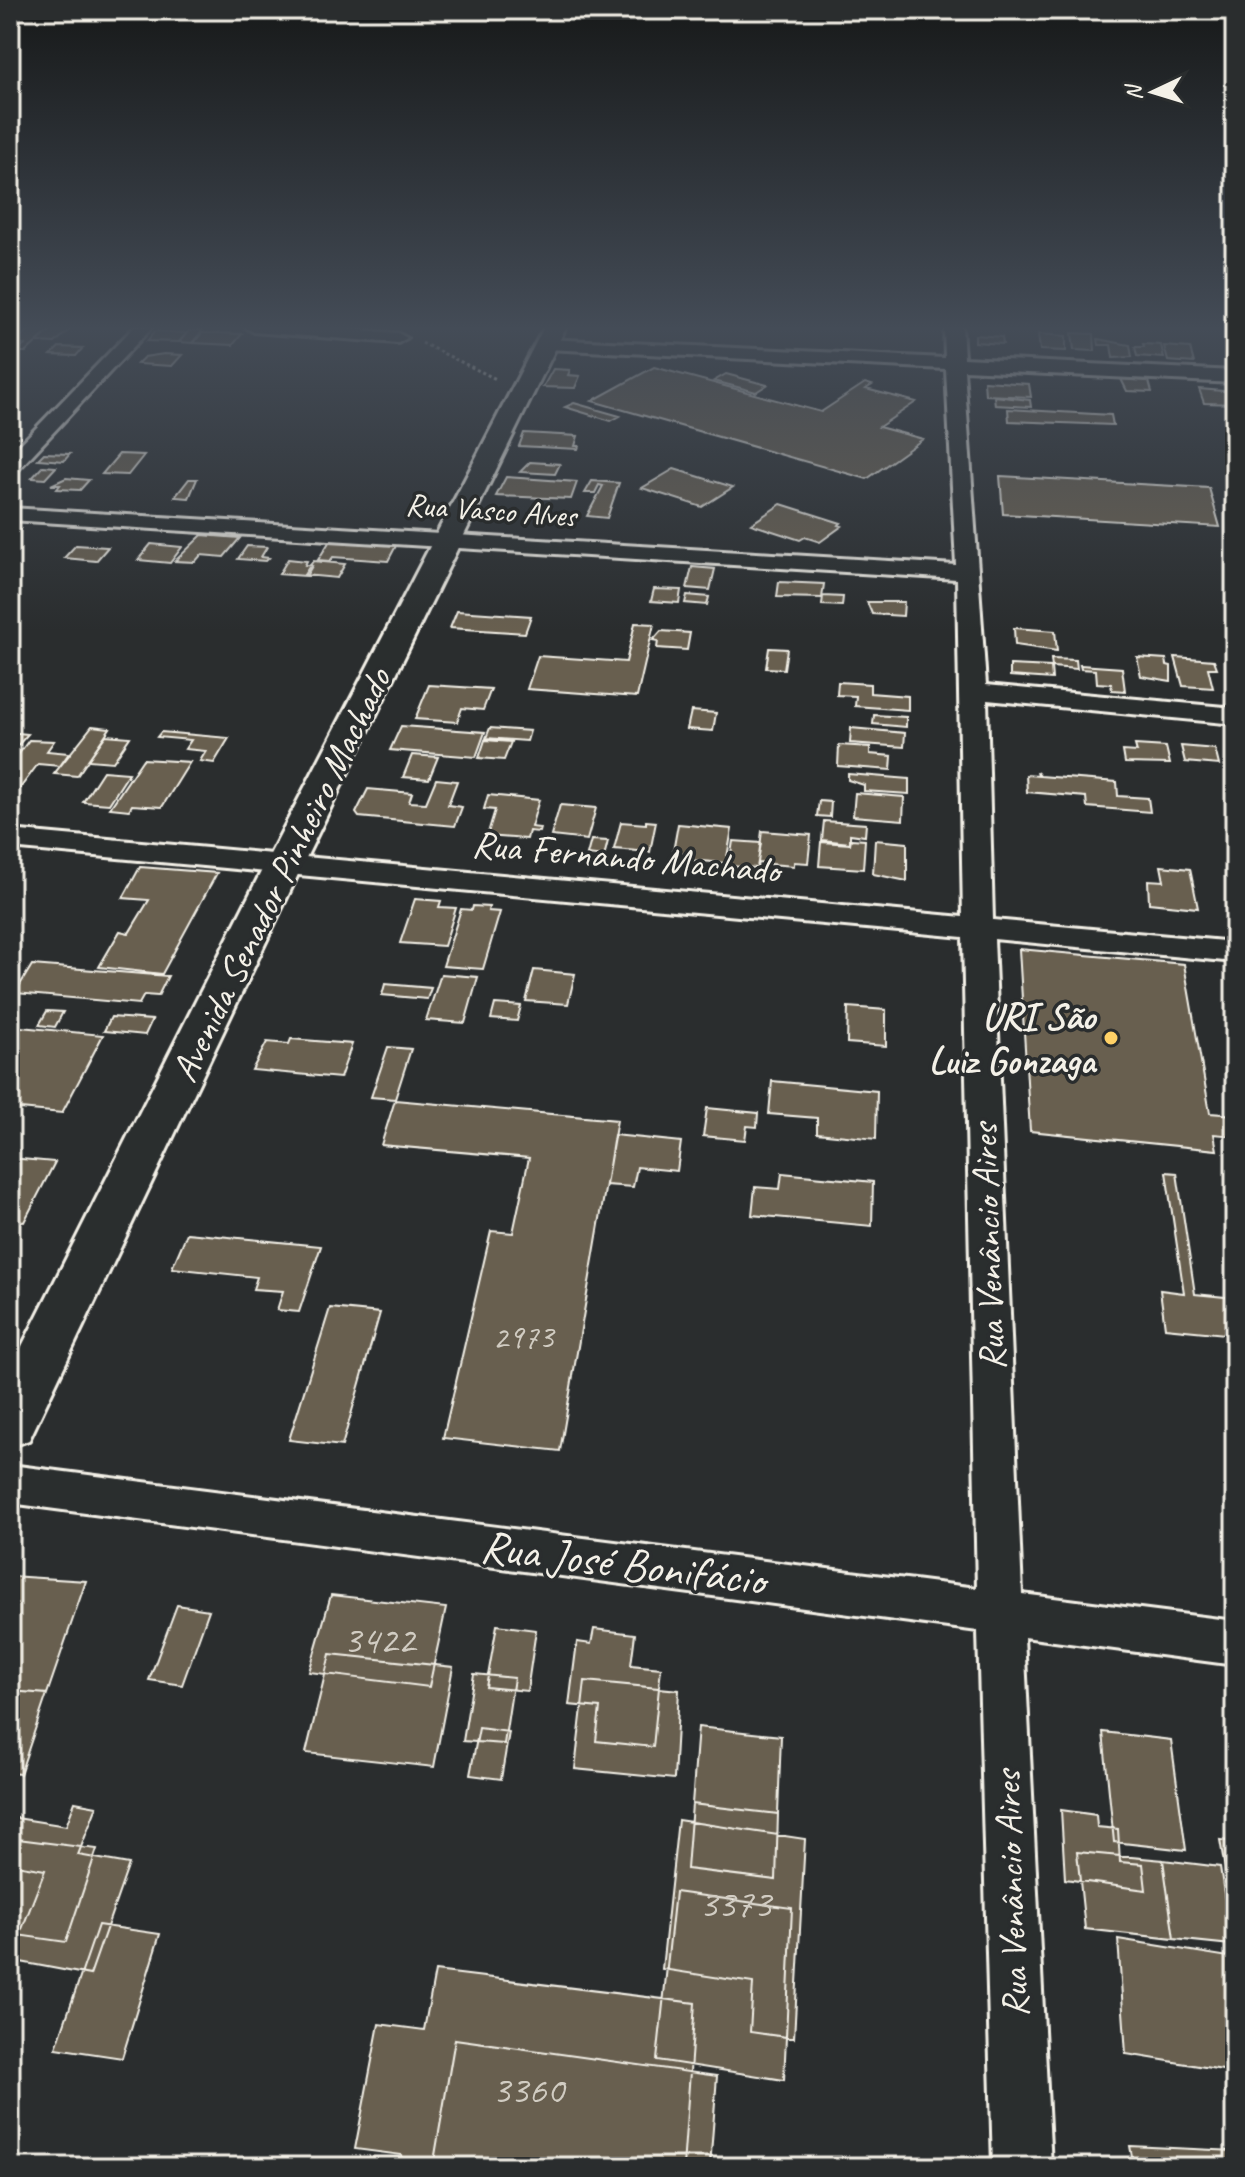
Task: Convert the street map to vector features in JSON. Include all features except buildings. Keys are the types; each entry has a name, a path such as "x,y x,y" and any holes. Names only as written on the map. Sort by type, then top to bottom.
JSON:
{"main road":[{"name":"Avenida Senador Pinheiro Machado","path":"10,1424 283,866 506,429"}],"street":[{"path":"10,467 46,429"},
{"name":"Rua Venâncio Aires","path":"958,429 974,691 978,928 1000,1611 1022,2167"},
{"name":"Rua Vasco Alves","path":"10,514 968,573"},
{"path":"974,691 1235,716"},
{"name":"Rua Fernando Machado","path":"10,839 1235,952"},
{"name":"Rua José Bonifácio","path":"10,1484 1235,1643"}],"place":[{"name":"URI São Luiz Gonzaga","path":"1111,1038"}]}
